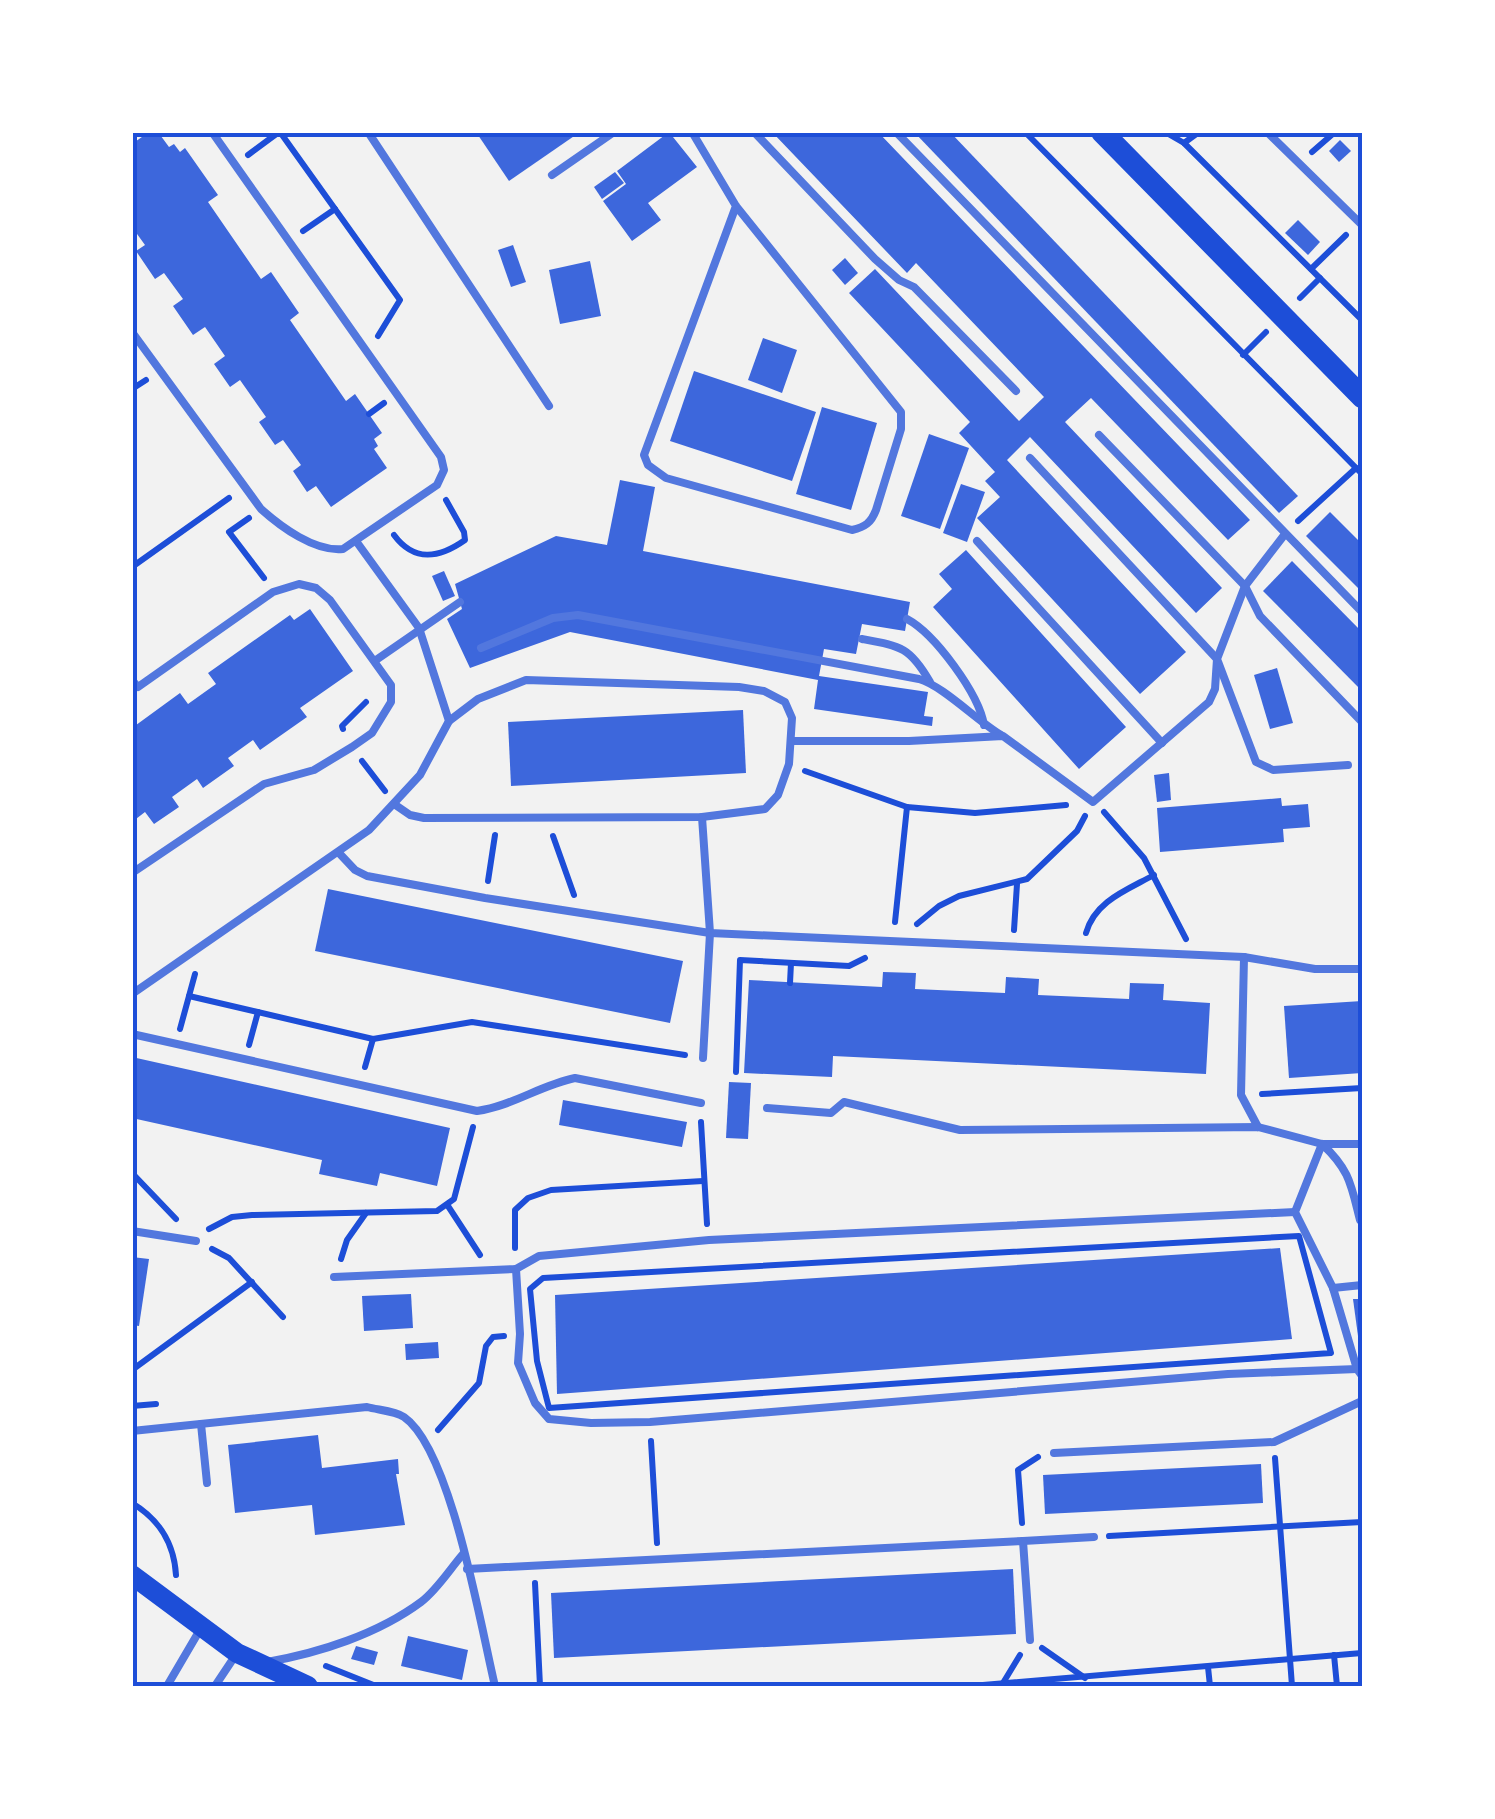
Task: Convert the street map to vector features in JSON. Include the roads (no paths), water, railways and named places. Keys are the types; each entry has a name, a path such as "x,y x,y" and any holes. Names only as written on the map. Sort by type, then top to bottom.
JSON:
{"main road":[{"path":"1102,132 1362,397"},
{"path":"132,1575 246,1658 308,1686"}],"lane":[{"path":"132,332 245,487 276,523 329,550 342,550 437,485 444,470 441,457 212,132"},
{"path":"368,132 549,406"},
{"path":"552,175 614,132"},
{"path":"692,132 736,206 901,412 901,429 876,510 863,528 852,530 666,478 648,464 644,455 736,206"},
{"path":"754,132 875,259 914,288 1016,390"},
{"path":"896,132 1362,612"},
{"path":"1266,132 1362,225"},
{"path":"1099,434 1245,586 1260,616 1362,722"},
{"path":"1030,458 1217,660 1256,762 1273,770 1348,765"},
{"path":"862,639 908,650 930,682 1093,802 1209,702 1215,689 1217,660 1245,586 1285,534"},
{"path":"356,541 419,628 448,721"},
{"path":"977,541 1162,743"},
{"path":"132,874 264,784 314,770 352,747 372,733 392,702 391,685 376,660 330,600 316,588 289,585 134,686"},
{"path":"376,660 460,602"},
{"path":"480,648 553,618 578,615 930,682"},
{"path":"907,620 918,625 936,645 981,709 984,724"},
{"path":"132,994 369,830 420,775 448,721 478,699 526,680 739,686 764,691 785,702 792,718 789,764 778,795 765,810 702,817 424,818 410,815 394,804"},
{"path":"791,741 1003,736"},
{"path":"702,817 710,932 703,1058"},
{"path":"338,853 367,876 710,932 1244,957 1315,970 1362,969"},
{"path":"1244,957 1240,1095 1258,1128"},
{"path":"132,1034 477,1112 495,1109 575,1078 702,1102"},
{"path":"766,1108 831,1113 844,1102 960,1130 1258,1128 1322,1144 1362,1144"},
{"path":"516,1269 518,1363 535,1403 549,1419 650,1422 1228,1374 1360,1372 1333,1288 1295,1212 1322,1144"},
{"path":"1322,1144 1343,1163 1350,1176 1360,1220"},
{"path":"334,1277 516,1269 539,1256 709,1240 1295,1212"},
{"path":"132,1231 196,1241"},
{"path":"1333,1288 1362,1286"},
{"path":"1054,1454 1274,1442 1362,1401"},
{"path":"132,1431 367,1407 403,1416 427,1443 446,1484 495,1686"},
{"path":"201,1424 208,1483"},
{"path":"467,1569 1094,1537"},
{"path":"1024,1541 1030,1640"},
{"path":"215,1686 246,1658 303,1656 367,1631 422,1601 463,1554"},
{"path":"167,1686 200,1628"}]}
